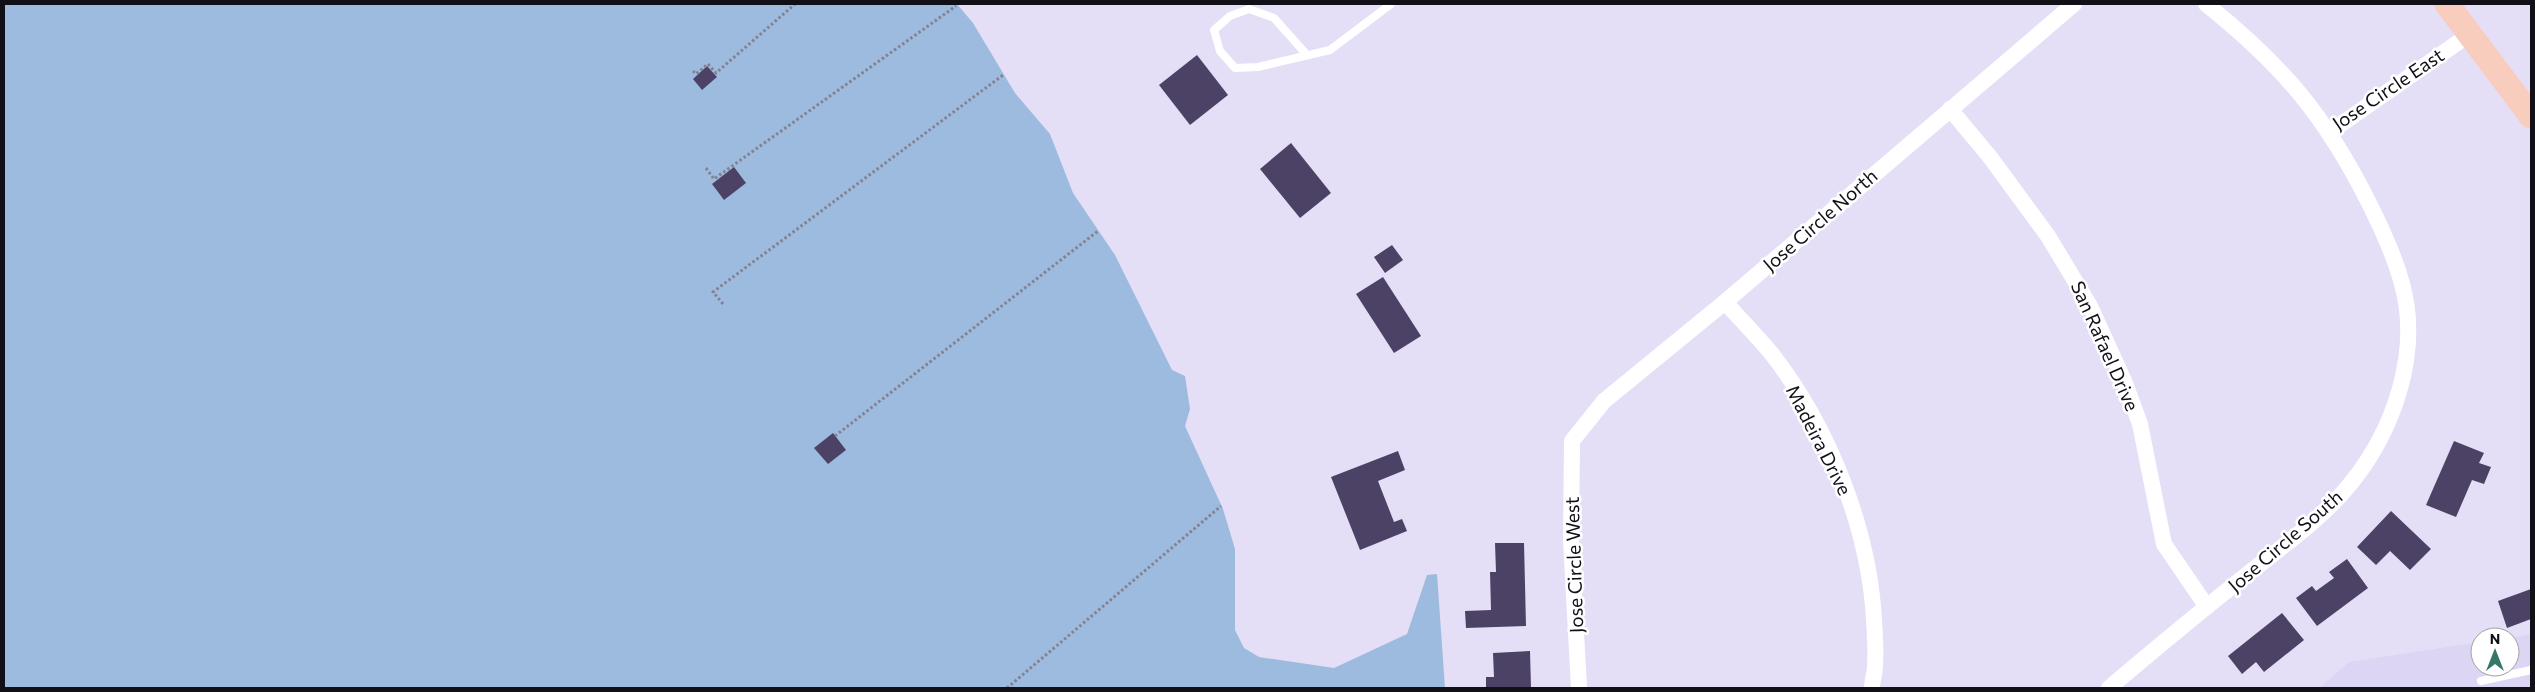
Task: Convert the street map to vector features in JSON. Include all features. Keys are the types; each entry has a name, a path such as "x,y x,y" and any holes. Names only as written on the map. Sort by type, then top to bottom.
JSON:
{"main road":[{"path":"2447,4 2531,116"}],"street":[{"name":"Jose Circle North","path":"1572,441 1604,401 1725,302 2074,4"},
{"name":"Jose Circle East","path":"2206,4 2242,33 2284,74 2330,132 2470,34"},
{"name":"San Rafael Drive","path":"1950,109 1990,156 2048,236 2090,306 2122,376 2140,424 2164,544 2207,608"},
{"name":"Jose Circle South","path":"2109,688 2322,513 2351,484 2366,462 2396,404 2405,360 2407,334 2402,286 2378,222 2330,132"},
{"name":"Madeira Drive","path":"1725,302 1772,354 1795,390 1830,453 1852,506 1866,561 1874,619 1876,666 1872,688"},
{"name":"Jose Circle West","path":"1572,441 1571,540 1579,688"}],"lane":[{"path":"1307,55 1274,18 1249,9 1230,16 1214,30 1220,51 1235,68 1258,67 1330,50 1391,4"},
{"path":"2481,682 2531,670"}],"path":[{"path":"693,71 696,74 708,64 716,73 795,4"},
{"path":"706,168 714,179 956,6"},
{"path":"723,304 714,292 1003,75"},
{"path":"835,436 1098,231"},
{"path":"1007,688 1221,506"}],"shaded area":[{"path":"2531,634 2531,688 2319,688 2349,662 2470,644 2470,677 2520,677 2520,636"}],"water":[{"path":"4,4 957,4 973,23 1015,93 1050,134 1073,193 1115,255 1172,370 1185,376 1190,409 1185,426 1223,509 1235,549 1235,630 1244,648 1259,657 1334,668 1407,634 1427,575 1437,574 1445,688 4,688"}],"building":[{"path":"1197,55 1228,95 1190,125 1159,85"},
{"path":"707,66 717,77 702,90 693,79"},
{"path":"1291,143 1331,193 1300,218 1260,169"},
{"path":"734,167 746,183 724,200 712,184"},
{"path":"1392,245 1403,260 1385,273 1374,257"},
{"path":"1383,277 1421,336 1394,353 1356,294"},
{"path":"833,433 846,450 828,464 814,448"},
{"path":"2454,441 2484,453 2479,463 2491,467 2484,484 2472,480 2456,517 2426,505"},
{"path":"1398,451 1405,470 1378,481 1394,522 1402,519 1407,531 1360,550 1331,477"},
{"path":"2391,511 2431,549 2410,570 2390,551 2376,565 2357,547"},
{"path":"1495,543 1524,543 1526,626 1466,628 1465,611 1491,610 1490,572 1496,572"},
{"path":"2347,559 2368,588 2317,626 2296,598 2312,586 2316,591 2334,578 2329,572"},
{"path":"2531,589 2531,619 2507,627 2498,601"},
{"path":"2282,613 2304,640 2264,672 2256,662 2242,674 2228,656"},
{"path":"1530,651 1531,688 1486,688 1486,677 1494,677 1493,653"}]}
